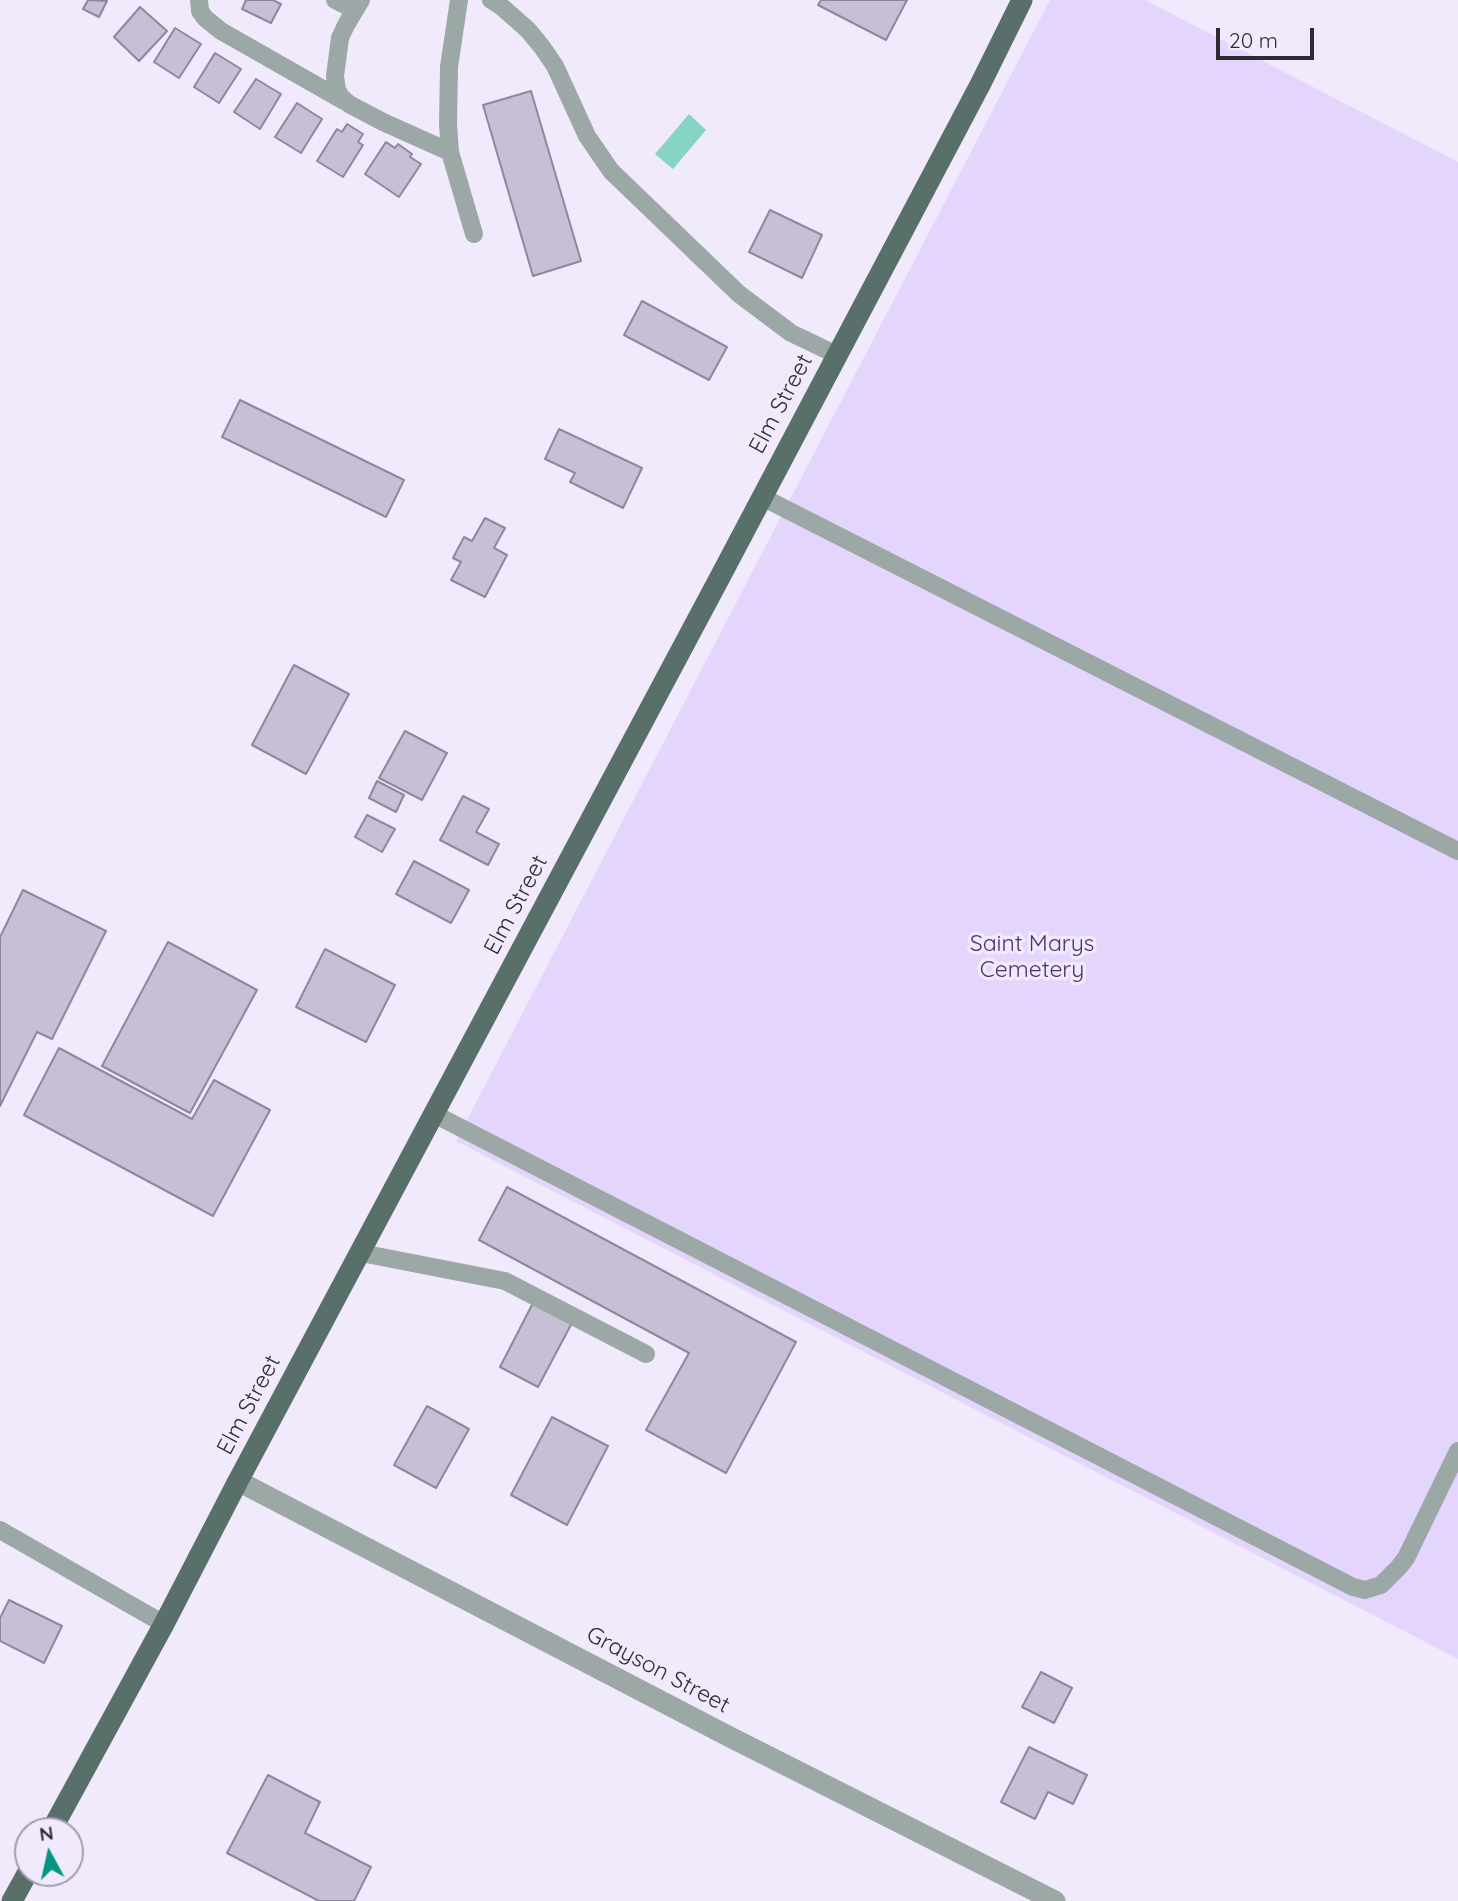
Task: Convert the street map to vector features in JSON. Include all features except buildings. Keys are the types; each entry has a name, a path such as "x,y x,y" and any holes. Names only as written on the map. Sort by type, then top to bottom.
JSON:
{"main road":[{"name":"Elm Street","path":"59,1817 762,497 981,83 1022,0"}],"street":[{"name":"Grayson Street","path":"238,1480 716,1730 1055,1901"}],"lane":[{"path":"199,0 200,11 221,31 383,122 450,152"},
{"path":"335,0 358,5 340,38 335,76 337,90 349,104"},
{"path":"459,0 449,67 448,124 450,152 474,234"},
{"path":"491,0 528,30 542,47 555,66 587,136 611,172 739,294 791,333 836,355"},
{"path":"762,497 1458,851"},
{"path":"434,1114 1353,1587 1365,1590 1374,1588 1388,1579 1406,1558 1458,1451"},
{"path":"360,1253 505,1281 646,1353"},
{"path":"0,1530 163,1624"}],"green space":[{"name":"Saint Marys Cemetery","path":"1050,0 1145,0 1458,162 1458,1659 456,1141"}],"shaded area":[{"path":"689,114 706,130 673,169 655,154"}]}
